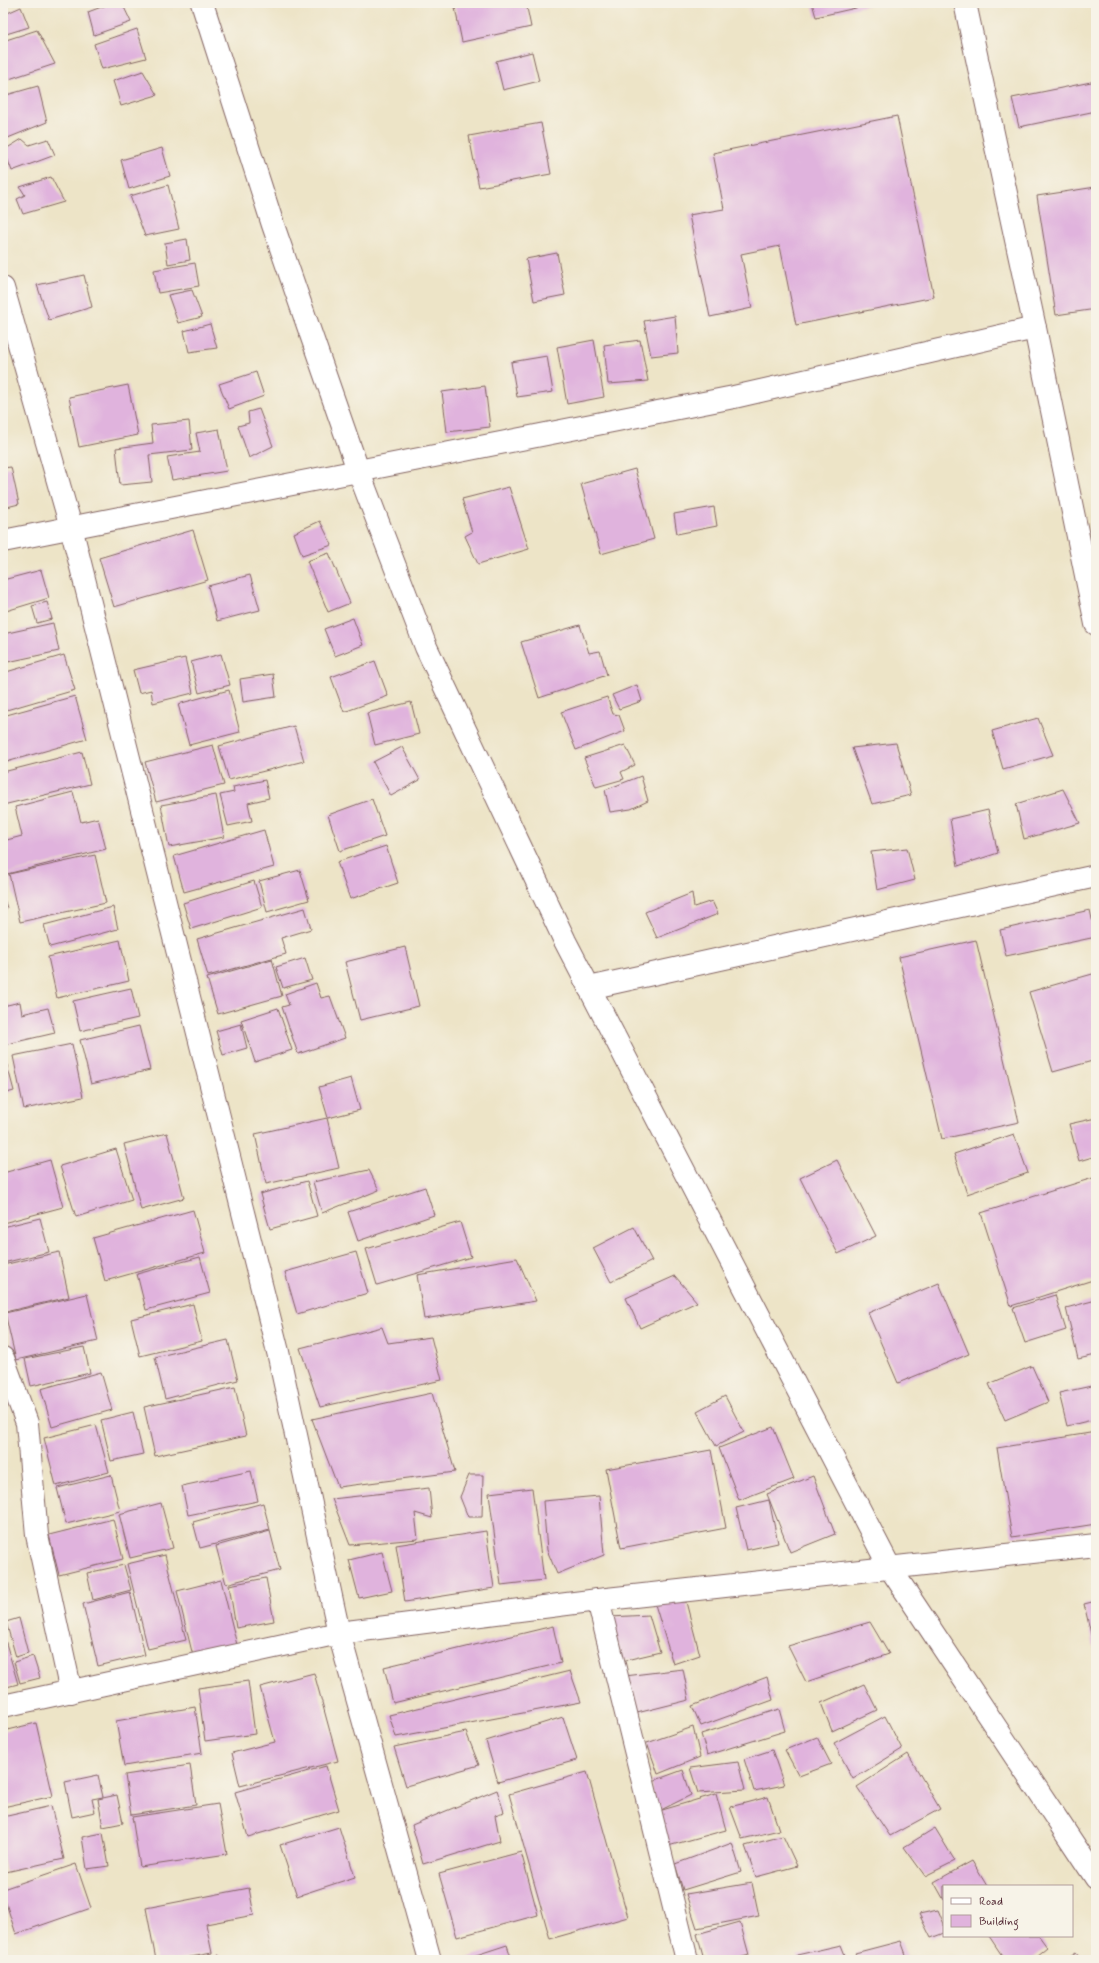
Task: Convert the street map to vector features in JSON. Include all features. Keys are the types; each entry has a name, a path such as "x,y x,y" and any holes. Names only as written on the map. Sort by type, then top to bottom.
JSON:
{"street":[{"path":"202,3 272,225 358,470 426,647 565,941 890,1568 1096,1878"},
{"path":"965,3 1035,328 1096,624"},
{"path":"3,288 70,527 278,1352 339,1633 430,1960"},
{"path":"3,541 734,397 1035,328"},
{"path":"589,988 1096,876"},
{"path":"3,1358 27,1423 37,1535 71,1692"},
{"path":"3,1706 339,1633 598,1600 1096,1545"},
{"path":"598,1600 686,1960"}],"building":[{"path":"112,3 122,3 131,22 94,35 88,12"},
{"path":"454,3 526,3 531,27 462,42"},
{"path":"812,3 873,3 873,4 816,17"},
{"path":"21,7 29,27 3,35 3,15"},
{"path":"137,29 146,58 102,69 94,44"},
{"path":"37,30 55,64 3,81 3,41"},
{"path":"532,52 539,81 503,90 496,61"},
{"path":"143,71 157,95 121,106 113,81"},
{"path":"1096,81 1096,111 1019,127 1012,98"},
{"path":"38,86 47,122 3,140 3,96"},
{"path":"897,116 934,297 796,325 780,246 741,254 752,308 710,317 689,215 724,209 713,153"},
{"path":"541,123 551,174 479,187 469,136"},
{"path":"22,139 29,145 48,139 55,155 12,171 4,150"},
{"path":"162,148 170,176 129,189 121,160"},
{"path":"51,177 64,202 23,214 17,199 25,195 20,187"},
{"path":"168,185 179,229 145,236 130,196"},
{"path":"1096,187 1096,309 1056,315 1037,196"},
{"path":"187,239 190,260 168,264 165,243"},
{"path":"557,253 565,295 534,301 526,259"},
{"path":"195,263 199,286 158,293 154,270"},
{"path":"84,275 92,307 49,320 37,285"},
{"path":"192,290 202,317 178,323 168,295"},
{"path":"675,316 678,353 651,356 644,321"},
{"path":"210,324 217,348 189,352 184,331"},
{"path":"594,340 604,397 567,404 557,347"},
{"path":"640,340 648,381 608,384 604,345"},
{"path":"547,356 553,392 517,397 511,362"},
{"path":"256,372 264,396 229,409 219,384"},
{"path":"128,385 138,435 79,447 69,397"},
{"path":"485,386 490,427 447,432 442,392"},
{"path":"259,409 273,446 249,458 238,426 249,423 248,412"},
{"path":"189,421 192,450 149,455 152,482 120,485 116,448 153,443 151,425"},
{"path":"219,429 227,471 172,480 167,457 200,452 196,433"},
{"path":"11,467 19,504 3,508 3,468"},
{"path":"635,469 654,539 601,554 581,484"},
{"path":"509,487 529,549 478,564 465,536 472,532 462,499"},
{"path":"714,507 717,526 677,534 674,514"},
{"path":"320,521 332,545 302,555 294,533"},
{"path":"193,530 208,580 114,607 99,558"},
{"path":"329,553 350,603 328,612 307,561"},
{"path":"41,570 49,598 6,611 3,602 3,580"},
{"path":"250,575 260,610 217,621 208,586"},
{"path":"47,602 52,619 37,623 32,606"},
{"path":"353,618 363,645 335,656 324,629"},
{"path":"53,623 59,651 3,663 3,634"},
{"path":"580,625 589,653 600,651 607,675 539,698 521,642"},
{"path":"221,654 230,685 199,693 191,662"},
{"path":"64,655 75,690 3,711 3,673"},
{"path":"185,658 193,693 153,703 151,690 139,693 133,670"},
{"path":"375,661 388,696 344,712 331,677"},
{"path":"273,674 276,697 243,702 240,679"},
{"path":"637,685 642,701 619,709 612,695"},
{"path":"229,690 240,732 189,745 178,704"},
{"path":"75,696 87,739 3,763 3,716"},
{"path":"607,697 613,714 619,715 625,731 576,750 561,712"},
{"path":"411,702 419,734 375,745 367,713"},
{"path":"1038,718 1053,755 1003,769 992,731"},
{"path":"294,726 304,761 229,780 219,746"},
{"path":"896,743 911,795 872,804 852,748"},
{"path":"213,745 224,785 156,802 145,762"},
{"path":"625,745 635,765 621,772 624,779 596,787 584,758"},
{"path":"402,747 420,780 391,796 373,762"},
{"path":"82,752 90,784 3,805 3,772"},
{"path":"641,776 648,801 631,809 610,812 605,790"},
{"path":"265,780 269,798 248,803 252,821 228,826 220,795 234,792 233,787"},
{"path":"1063,789 1080,823 1024,839 1016,804"},
{"path":"73,792 81,822 98,818 106,849 7,874 3,857 3,841 22,836 15,807"},
{"path":"216,795 224,837 169,847 161,805"},
{"path":"372,799 385,836 340,851 328,815"},
{"path":"988,810 998,853 958,866 950,819"},
{"path":"264,830 274,867 184,892 174,856"},
{"path":"386,846 398,883 350,899 337,862"},
{"path":"907,848 915,880 877,890 871,852"},
{"path":"95,855 106,903 20,922 9,874"},
{"path":"300,870 309,900 267,912 259,881"},
{"path":"254,881 262,907 191,929 183,903"},
{"path":"692,893 694,907 712,901 718,914 657,938 645,912"},
{"path":"3,896 7,908 3,910"},
{"path":"113,907 118,929 50,947 44,925"},
{"path":"305,908 311,929 281,938 286,954 208,976 197,939"},
{"path":"1090,910 1096,937 1006,956 1000,930"},
{"path":"120,940 129,981 57,998 48,957"},
{"path":"976,940 1019,1122 942,1139 899,957"},
{"path":"405,947 419,1006 360,1020 345,962"},
{"path":"305,958 312,980 283,988 276,967"},
{"path":"272,959 282,996 218,1014 207,978"},
{"path":"1096,973 1096,1060 1053,1072 1029,992"},
{"path":"316,983 321,998 330,996 345,1038 298,1054 282,1007 289,1005 285,994"},
{"path":"131,988 138,1018 80,1031 73,1001"},
{"path":"20,1002 22,1014 48,1008 55,1033 3,1045 3,1006"},
{"path":"278,1008 292,1050 255,1062 241,1020"},
{"path":"241,1024 247,1048 223,1055 216,1031"},
{"path":"139,1026 150,1070 91,1084 80,1040"},
{"path":"72,1044 83,1097 24,1109 13,1056"},
{"path":"5,1057 14,1091 3,1094 3,1058"},
{"path":"351,1078 360,1110 328,1118 319,1087"},
{"path":"327,1118 339,1168 266,1184 255,1134"},
{"path":"1096,1118 1096,1156 1079,1161 1069,1124"},
{"path":"167,1133 184,1198 141,1210 124,1144"},
{"path":"1014,1134 1028,1173 967,1194 954,1154"},
{"path":"116,1149 132,1200 76,1217 60,1166"},
{"path":"50,1160 63,1207 3,1223 3,1173"},
{"path":"837,1160 876,1236 838,1254 800,1178"},
{"path":"369,1170 379,1190 322,1213 313,1182"},
{"path":"1096,1177 1096,1279 1011,1306 981,1213"},
{"path":"307,1181 317,1216 270,1229 260,1194"},
{"path":"425,1187 434,1215 358,1241 348,1212"},
{"path":"193,1210 205,1253 105,1281 93,1238"},
{"path":"40,1218 49,1252 3,1263 3,1227"},
{"path":"460,1222 471,1257 377,1285 366,1249"},
{"path":"634,1227 652,1261 611,1282 593,1248"},
{"path":"59,1252 69,1297 5,1312 3,1303 3,1265"},
{"path":"356,1252 368,1293 297,1314 285,1272"},
{"path":"200,1257 210,1293 146,1310 137,1274"},
{"path":"517,1258 536,1301 424,1319 417,1275"},
{"path":"675,1276 697,1302 640,1328 626,1298"},
{"path":"939,1283 969,1354 898,1383 868,1313"},
{"path":"87,1294 98,1341 16,1360 5,1313"},
{"path":"1055,1295 1066,1330 1025,1343 1013,1308"},
{"path":"1096,1300 1096,1355 1078,1359 1066,1308"},
{"path":"193,1304 202,1341 140,1356 131,1319"},
{"path":"382,1327 388,1343 431,1337 442,1380 320,1407 300,1348"},
{"path":"228,1340 238,1380 165,1399 155,1357"},
{"path":"84,1347 90,1373 31,1386 25,1359"},
{"path":"1032,1366 1048,1402 1005,1420 989,1384"},
{"path":"101,1372 112,1410 52,1427 41,1389"},
{"path":"1096,1385 1096,1419 1067,1426 1059,1393"},
{"path":"235,1387 246,1436 155,1456 144,1407"},
{"path":"432,1393 455,1472 338,1487 312,1419"},
{"path":"725,1396 744,1432 716,1446 697,1411"},
{"path":"133,1412 143,1454 111,1461 101,1420"},
{"path":"96,1425 109,1472 56,1486 44,1438"},
{"path":"773,1427 794,1479 739,1500 719,1448"},
{"path":"1096,1432 1096,1524 1012,1537 997,1448"},
{"path":"711,1450 726,1528 621,1548 606,1469"},
{"path":"251,1471 258,1501 188,1515 182,1486"},
{"path":"111,1475 120,1511 66,1524 57,1488"},
{"path":"469,1475 483,1475 482,1517 468,1517 460,1497"},
{"path":"813,1476 835,1534 790,1552 767,1494"},
{"path":"429,1488 432,1518 415,1513 418,1539 350,1545 332,1499"},
{"path":"532,1488 544,1580 501,1585 489,1493"},
{"path":"599,1496 604,1555 557,1574 547,1550 543,1501"},
{"path":"769,1500 778,1543 746,1550 736,1508"},
{"path":"161,1503 173,1548 130,1558 119,1514"},
{"path":"263,1503 270,1530 200,1548 193,1522"},
{"path":"113,1519 123,1559 59,1575 49,1535"},
{"path":"270,1531 280,1570 226,1584 216,1546"},
{"path":"486,1531 494,1588 405,1602 396,1545"},
{"path":"382,1552 392,1591 359,1598 349,1560"},
{"path":"165,1555 186,1640 148,1649 127,1564"},
{"path":"124,1565 131,1590 93,1600 87,1573"},
{"path":"266,1578 274,1621 236,1628 229,1585"},
{"path":"221,1580 237,1645 193,1656 177,1591"},
{"path":"130,1592 145,1655 98,1666 83,1604"},
{"path":"654,1601 686,1602 700,1655 673,1664"},
{"path":"1096,1601 1096,1651 1095,1651 1084,1604"},
{"path":"649,1615 660,1652 622,1661 610,1617"},
{"path":"19,1618 28,1653 16,1657 6,1622"},
{"path":"870,1622 889,1654 806,1682 788,1646"},
{"path":"553,1626 561,1663 393,1703 384,1667"},
{"path":"3,1633 18,1684 3,1688"},
{"path":"33,1656 40,1678 20,1683 14,1662"},
{"path":"683,1669 689,1700 633,1714 625,1676"},
{"path":"570,1671 581,1702 396,1737 389,1715"},
{"path":"314,1673 338,1761 240,1786 232,1753 275,1742 260,1687"},
{"path":"767,1677 773,1700 701,1726 692,1706"},
{"path":"248,1681 255,1734 205,1741 198,1688"},
{"path":"864,1684 877,1710 832,1731 821,1703"},
{"path":"195,1707 202,1753 124,1766 116,1721"},
{"path":"779,1709 785,1731 707,1755 701,1734"},
{"path":"885,1716 902,1749 853,1779 834,1743"},
{"path":"563,1717 577,1760 498,1782 486,1741"},
{"path":"36,1723 53,1796 3,1807 3,1731"},
{"path":"693,1727 700,1757 658,1774 647,1743"},
{"path":"466,1732 479,1765 406,1786 394,1747"},
{"path":"817,1737 831,1764 799,1776 785,1750"},
{"path":"772,1750 784,1785 754,1791 744,1759"},
{"path":"908,1754 940,1809 890,1836 857,1787"},
{"path":"738,1762 745,1790 698,1793 690,1768"},
{"path":"190,1765 196,1805 131,1815 125,1775"},
{"path":"326,1766 339,1810 248,1837 235,1792"},
{"path":"683,1770 691,1795 659,1811 716,1794 726,1830 668,1846 650,1782"},
{"path":"587,1772 628,1917 550,1939 509,1794"},
{"path":"98,1775 103,1797 92,1799 95,1812 72,1817 65,1782"},
{"path":"497,1790 504,1812 495,1815 500,1841 423,1864 412,1825"},
{"path":"117,1795 123,1823 103,1827 98,1799"},
{"path":"768,1797 779,1830 742,1839 730,1807"},
{"path":"218,1804 227,1854 140,1867 132,1817"},
{"path":"51,1806 64,1859 6,1872 3,1857 3,1817"},
{"path":"339,1827 355,1877 297,1896 280,1845"},
{"path":"935,1828 955,1861 925,1876 904,1847"},
{"path":"103,1833 109,1866 87,1869 82,1837"},
{"path":"783,1836 797,1866 756,1877 745,1846"},
{"path":"732,1843 741,1872 683,1890 675,1864"},
{"path":"521,1852 538,1915 457,1937 439,1874"},
{"path":"972,1861 986,1885 943,1885 943,1898 934,1882"},
{"path":"76,1864 91,1908 16,1934 3,1894 3,1889"},
{"path":"752,1883 759,1916 697,1928 686,1894"},
{"path":"249,1888 254,1915 206,1924 212,1953 175,1960 156,1960 146,1908"},
{"path":"938,1910 943,1922 943,1933 931,1938 919,1914"},
{"path":"740,1922 749,1955 733,1960 704,1960 697,1934"},
{"path":"990,1937 1040,1937 1047,1947 1031,1960 1005,1960"},
{"path":"901,1941 908,1960 859,1960 855,1953"},
{"path":"507,1945 512,1960 461,1960"},
{"path":"841,1945 847,1960 799,1960 797,1955"},
{"path":"1076,1952 1082,1960 1064,1960"},
{"path":"219,1955 220,1960 198,1960 198,1959"}]}
